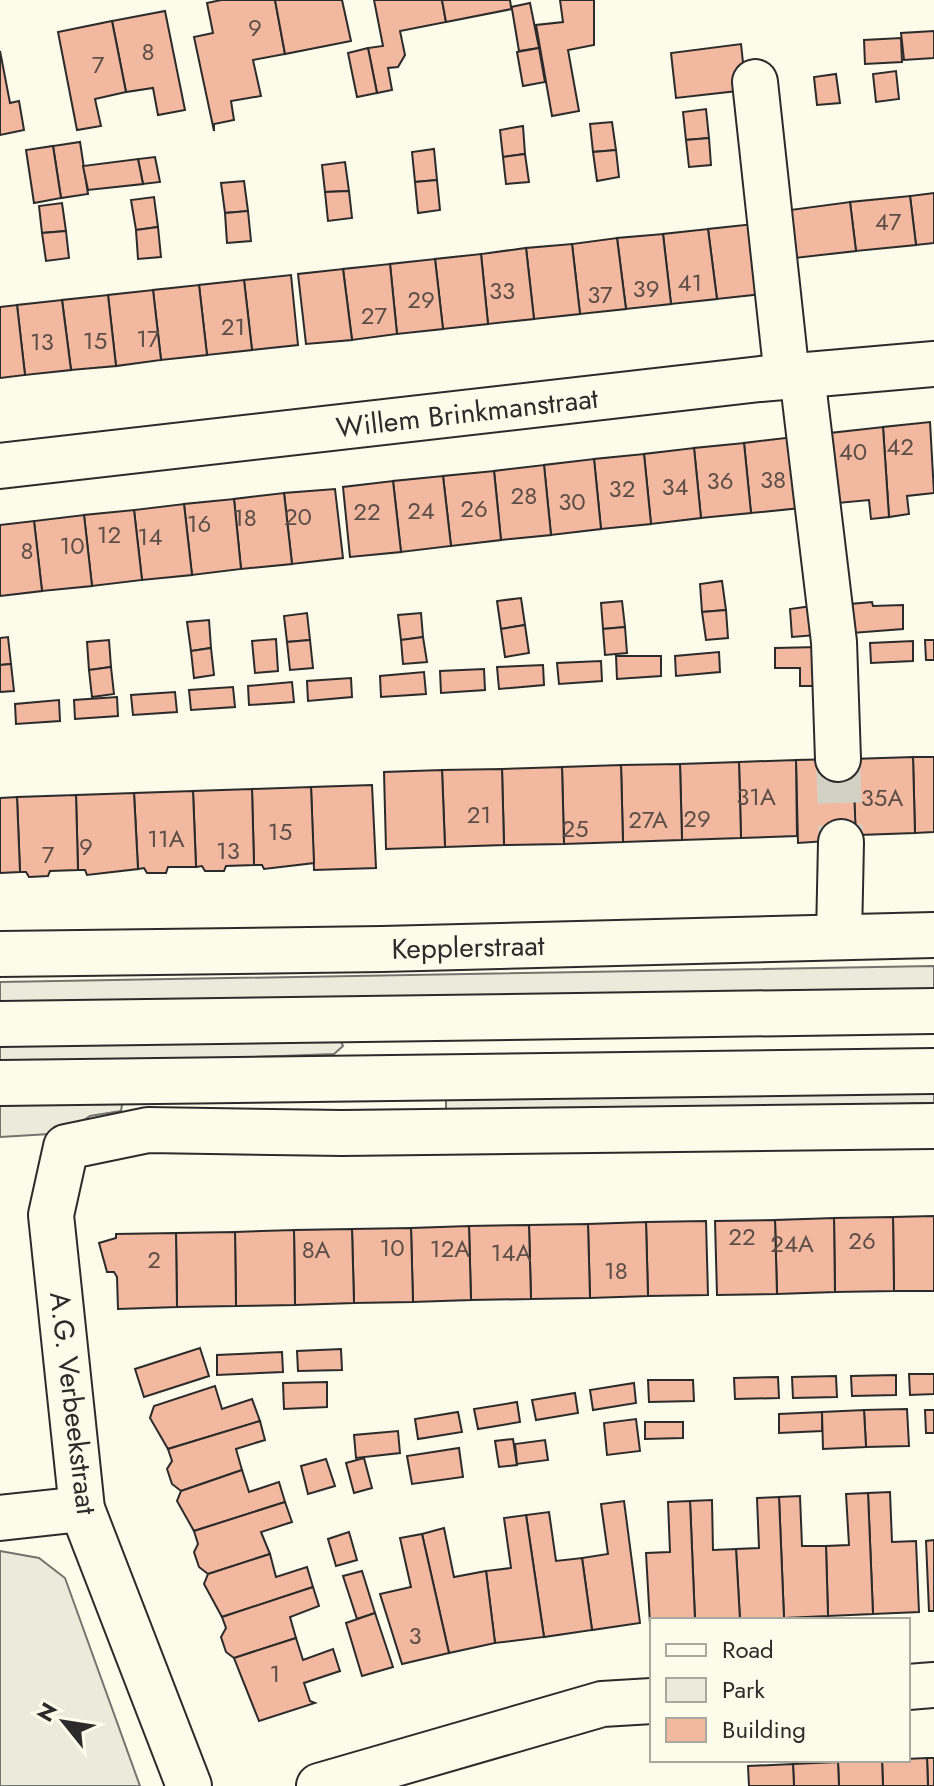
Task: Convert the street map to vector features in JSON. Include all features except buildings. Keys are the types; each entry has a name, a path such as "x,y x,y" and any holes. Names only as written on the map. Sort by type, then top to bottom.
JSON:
{"street":[{"path":"755,82 794,376 834,642 838,759"},
{"name":"Willem Brinkmanstraat","path":"0,466 794,376 934,364"},
{"path":"839,937 841,842"},
{"name":"Kepplerstraat","path":"0,954 382,949 934,935"},
{"path":"0,1024 934,1011"},
{"path":"0,1083 934,1071"},
{"path":"342,1133 413,1077"},
{"path":"249,1080 342,1133 934,1126"},
{"name":"A.G. Verbeekstraat","path":"189,1786 82,1509 51,1215 66,1147 148,1130 342,1133"},
{"path":"0,1518 82,1509"},
{"path":"910,1687 934,1685"},
{"path":"319,1786 602,1704 650,1701"}],"green space":[{"path":"934,966 934,994 0,1010 0,982"},
{"path":"339,1037 343,1046 334,1054 0,1067 0,1044"},
{"path":"934,1080 934,1103 454,1115 446,1108 446,1097"},
{"path":"123,1099 121,1111 90,1116 66,1133 0,1137 0,1106"},
{"path":"0,1551 39,1558 65,1578 140,1786 0,1786"}],"tunnel":[{"path":"838,759 841,842"}]}
